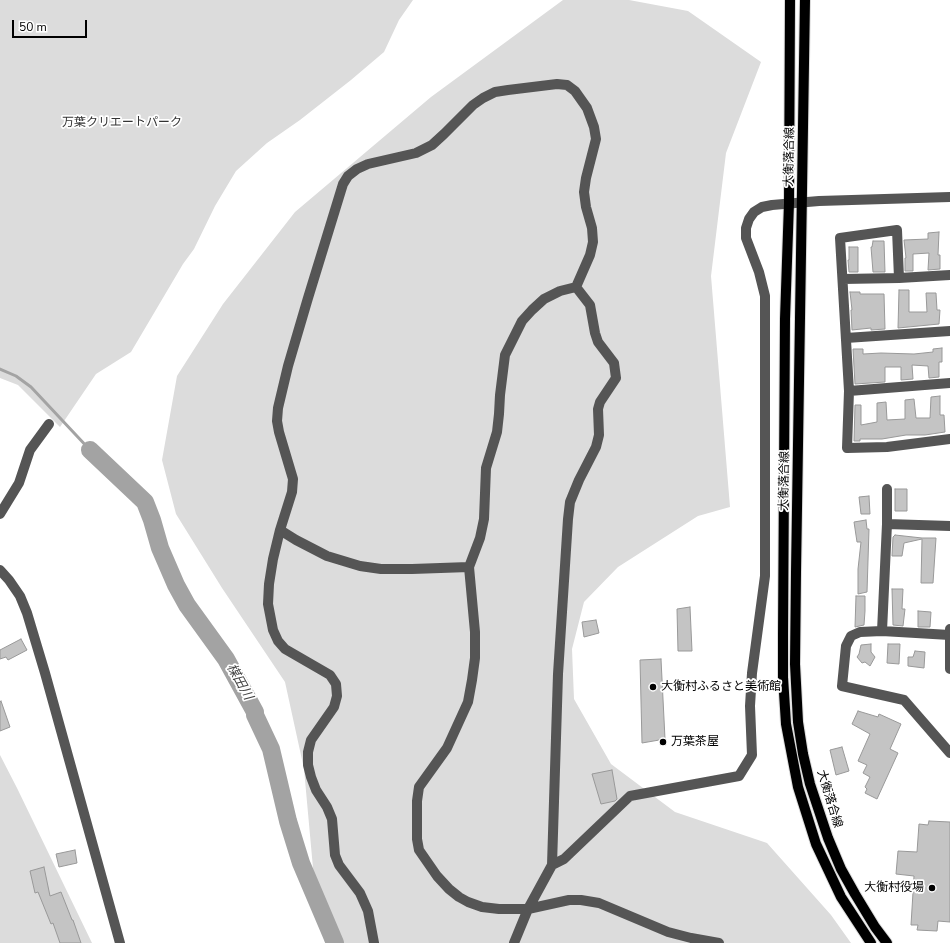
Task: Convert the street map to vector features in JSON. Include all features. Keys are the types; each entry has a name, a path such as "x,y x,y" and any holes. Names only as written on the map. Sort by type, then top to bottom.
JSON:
{"main road":[{"name":"大衡落合線","path":"790,0 789,203 785,319 783,634 783,677 786,724 798,787 816,844 841,897 870,943"},
{"name":"大衡落合線","path":"805,0 796,649 798,722 810,784 828,838 841,869 855,894 875,927 887,943"}],"street":[{"path":"374,943 368,910 360,893 339,865 335,855 332,819 327,807 316,790 308,765 308,752 311,740 334,707 337,696 336,684 330,675 285,649 278,641 270,619 268,604 269,584 280,530 292,492 293,479 278,426 280,395 338,196 348,176 357,169 368,164 416,153 432,145 473,105 495,92 557,84 567,85 575,90 587,108 594,127 596,139 584,192 586,207 592,228 593,242 590,255 576,287"},
{"path":"552,866 564,859 630,796 739,776 752,754 750,706 752,673 765,576 765,296 760,272 746,238 746,228 749,218 754,212 762,207 789,203 950,197"},
{"path":"899,278 897,230 840,238 849,391 847,448 887,447 950,439"},
{"path":"842,279 950,275"},
{"path":"514,943 528,910 552,866 558,674 570,502 579,480 596,447 599,435 598,409 600,402 616,378 614,363 598,342 595,334 590,305 576,287"},
{"path":"576,287 560,291 544,299 532,310 522,321 505,355 497,432 486,468 484,519 480,538 469,567 475,632 475,658 472,680 468,702 447,748 419,787 417,801 417,839 419,850 449,889 468,902 499,909 528,910 569,900 581,900 599,903 668,932 719,943"},
{"path":"846,338 950,331"},
{"path":"849,391 950,383"},
{"path":"0,514 19,484 30,450 49,424"},
{"path":"882,631 887,524 887,489"},
{"path":"887,524 950,526"},
{"path":"280,530 327,556 360,566 381,569 469,567"},
{"path":"0,570 20,596 27,613 120,943"},
{"path":"950,629 950,669"},
{"path":"950,635 882,631 860,632 851,636 846,646 842,686 904,700 950,754"}],"green space":[{"name":"万葉クリエートパーク","path":"0,0 413,0 399,20 384,52 300,120 267,143 236,171 215,206 194,249 183,264 131,352 96,374 60,427 18,385 0,378"},
{"path":"563,0 629,0 688,11 761,62 726,153 711,276 730,507 698,516 618,567 584,602 572,649 574,699 611,764 675,812 767,843 831,915 851,943 325,943 316,901 304,769 285,682 222,588 176,514 162,460 177,376 223,304 295,212 431,97"},
{"path":"0,755 17,788 92,943 0,943"}],"building":[{"path":"939,232 938,255 940,255 940,269 928,270 929,253 913,254 913,271 905,271 906,258 904,240 928,239 928,233"},
{"path":"873,241 884,241 885,272 873,272 871,247"},
{"path":"849,247 858,247 858,272 849,272"},
{"path":"899,290 909,290 909,312 927,312 926,293 936,293 937,310 940,310 939,324 898,328"},
{"path":"850,292 860,292 860,294 884,294 885,329 871,330 871,328 852,330"},
{"path":"942,348 942,362 939,362 939,377 929,378 928,366 912,365 913,379 901,380 901,367 885,367 885,382 855,384 853,349 863,349 863,354 914,354 933,352 933,349"},
{"path":"940,396 940,415 944,415 945,432 925,435 906,435 882,439 860,439 860,441 854,441 855,405 861,405 861,425 877,422 877,403 886,402 887,420 905,419 905,400 914,399 916,418 930,418 931,397"},
{"path":"895,489 907,489 907,511 895,511"},
{"path":"869,496 870,514 861,514 859,497"},
{"path":"866,520 867,529 869,529 867,592 858,594 858,569 861,542 857,542 854,522"},
{"path":"895,535 936,538 933,583 921,583 922,539 904,543 902,556 892,556 893,537"},
{"path":"892,589 903,589 902,609 905,609 903,626 893,625"},
{"path":"856,596 865,596 865,611 864,625 855,627"},
{"path":"690,607 692,651 678,651 677,609"},
{"path":"918,611 931,612 930,627 918,627"},
{"path":"596,620 599,633 584,637 582,622"},
{"path":"21,639 27,650 8,660 6,657 0,659 0,650"},
{"path":"871,644 871,652 875,657 870,666 865,662 862,663 857,657 861,645"},
{"path":"888,644 900,644 899,664 887,663"},
{"path":"915,651 925,652 924,668 908,666 908,657 913,657"},
{"path":"661,659 665,739 642,743 640,660"},
{"path":"1,701 10,727 0,731 0,702"},
{"path":"858,711 878,717 879,714 901,724 890,749 898,753 877,799 865,793 867,789 865,787 870,777 863,773 867,765 858,761 870,734 852,724"},
{"path":"842,747 849,771 836,775 830,750"},
{"path":"612,770 617,799 615,801 601,804 592,774"},
{"name":"大衡村役場","path":"929,821 950,822 950,922 938,921 937,931 917,930 918,925 911,925 914,876 896,874 898,851 917,852 919,824 928,825"},
{"path":"75,850 77,863 59,867 56,854"},
{"path":"44,867 50,896 61,892 81,943 60,943 53,923 51,924 38,892 35,893 30,871"}],"waterway":[{"path":"0,369 16,376 31,387 90,450"},
{"name":"楳田川","path":"90,450 145,502 160,548 176,585 187,605 226,659 255,712 271,749 288,821 301,863 335,943"}],"place":[{"name":"大衡村ふるさと美術館","path":"653,687"},
{"name":"万葉茶屋","path":"663,742"},
{"name":"大衡村役場","path":"932,888"}]}
